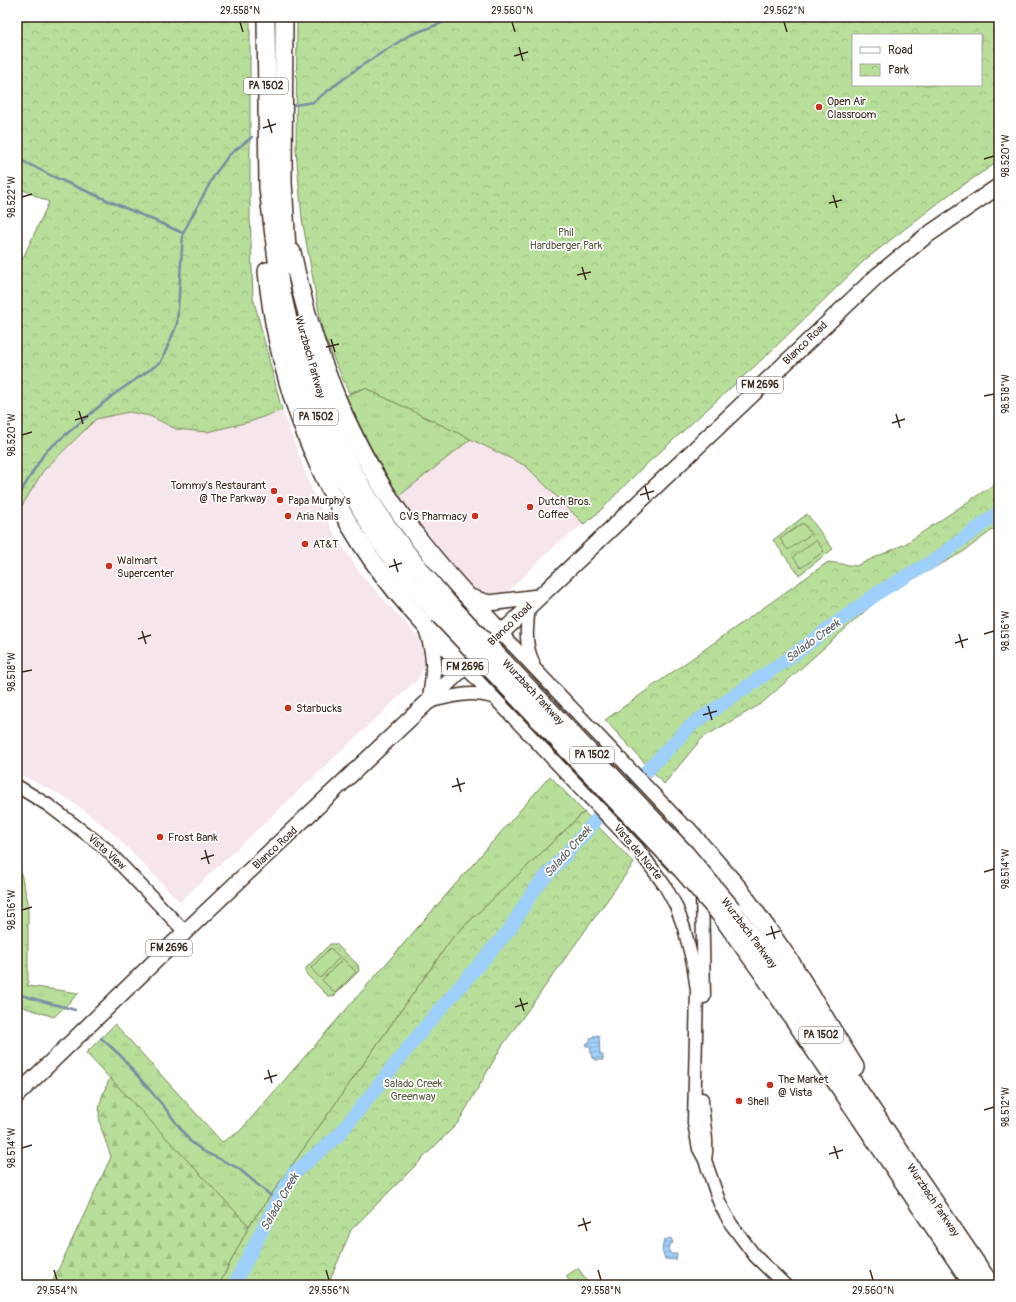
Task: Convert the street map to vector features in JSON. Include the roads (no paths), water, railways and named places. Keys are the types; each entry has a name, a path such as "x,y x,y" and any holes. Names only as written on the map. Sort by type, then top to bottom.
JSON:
{"highway":[{"name":"Wurzbach Parkway","path":"266,17 268,188 280,284 300,373 307,395 333,460 376,536 408,581 444,610"},
{"name":"Wurzbach Parkway","path":"284,17 284,212 288,264 300,326 317,385 344,454 396,540 444,610 682,870 725,911 791,991 991,1285"},
{"path":"268,188 265,247 276,335 284,368 301,422 323,476 336,504 362,546 392,587 430,631 465,667"},
{"path":"284,212 295,266 314,336 337,397 360,447 412,530 467,596 501,633"},
{"path":"430,631 450,636 459,633 469,622 470,615 467,596"},
{"path":"687,829 739,889 790,961 856,1068 908,1163"},
{"name":"Wurzbach Parkway","path":"725,911 761,971 973,1285"},
{"path":"874,1137 894,1177 963,1285"}],"main road":[{"name":"Blanco Road","path":"17,1096 185,932 878,275 926,236 997,187"},
{"path":"467,596 489,603 533,602"},
{"path":"430,631 435,661 430,701"}],"street":[{"path":"533,602 526,641 529,655 536,668"},
{"name":"Wurzbach Parkway","path":"501,633 593,728 687,829"},
{"name":"Vista del Norte","path":"465,667 638,849 665,886 676,906 693,963 697,997 694,1123 699,1149 705,1160 720,1204 731,1224 755,1256 785,1285"},
{"path":"430,701 472,693 480,693 496,700 496,687 510,671 521,667 536,668"},
{"name":"Vista View","path":"17,786 48,805 105,848 185,932"},
{"name":"Vista del Norte","path":"687,829 701,862 704,965 702,1105 707,1148 705,1160"}],"water":[{"path":"599,1035 600,1055 603,1055 603,1060 596,1060 592,1058 590,1046 586,1046 585,1044 590,1042 590,1038 593,1036"},
{"path":"671,1238 673,1243 668,1249 671,1254 677,1254 676,1260 665,1259 662,1249 664,1240"}],"waterway":[{"path":"295,105 313,102 358,68 408,36 457,17"},
{"path":"17,498 45,452 113,395 161,362 177,324 183,233 215,174 229,155 252,137"},
{"path":"17,158 54,177 183,233"},
{"name":"Salado Creek","path":"234,1285 277,1201 294,1173 338,1136 424,1028 509,930 534,890 607,808 649,769 690,726 789,658 882,590 936,559 999,512"},
{"path":"17,994 75,1010"},
{"path":"101,1038 120,1055 165,1108 190,1141 203,1151 238,1168 277,1201"}],"place":[{"name":"Open Air Classroom","path":"819,107"},
{"name":"Tommy's Restaurant @ The Parkway","path":"274,491"},
{"name":"Papa Murphy's","path":"280,500"},
{"name":"Dutch Bros. Coffee","path":"530,507"},
{"name":"Aria Nails","path":"288,516"},
{"name":"CVS Pharmacy","path":"475,516"},
{"name":"AT&T","path":"305,544"},
{"name":"Walmart Supercenter","path":"109,566"},
{"name":"Starbucks","path":"288,708"},
{"name":"Frost Bank","path":"160,837"},
{"name":"The Market @ Vista","path":"770,1085"},
{"name":"Shell","path":"739,1101"}],"park label":[{"name":"Phil Hardberger Park","path":"566,238"},
{"name":"Salado Creek Greenway","path":"413,1089"}]}
